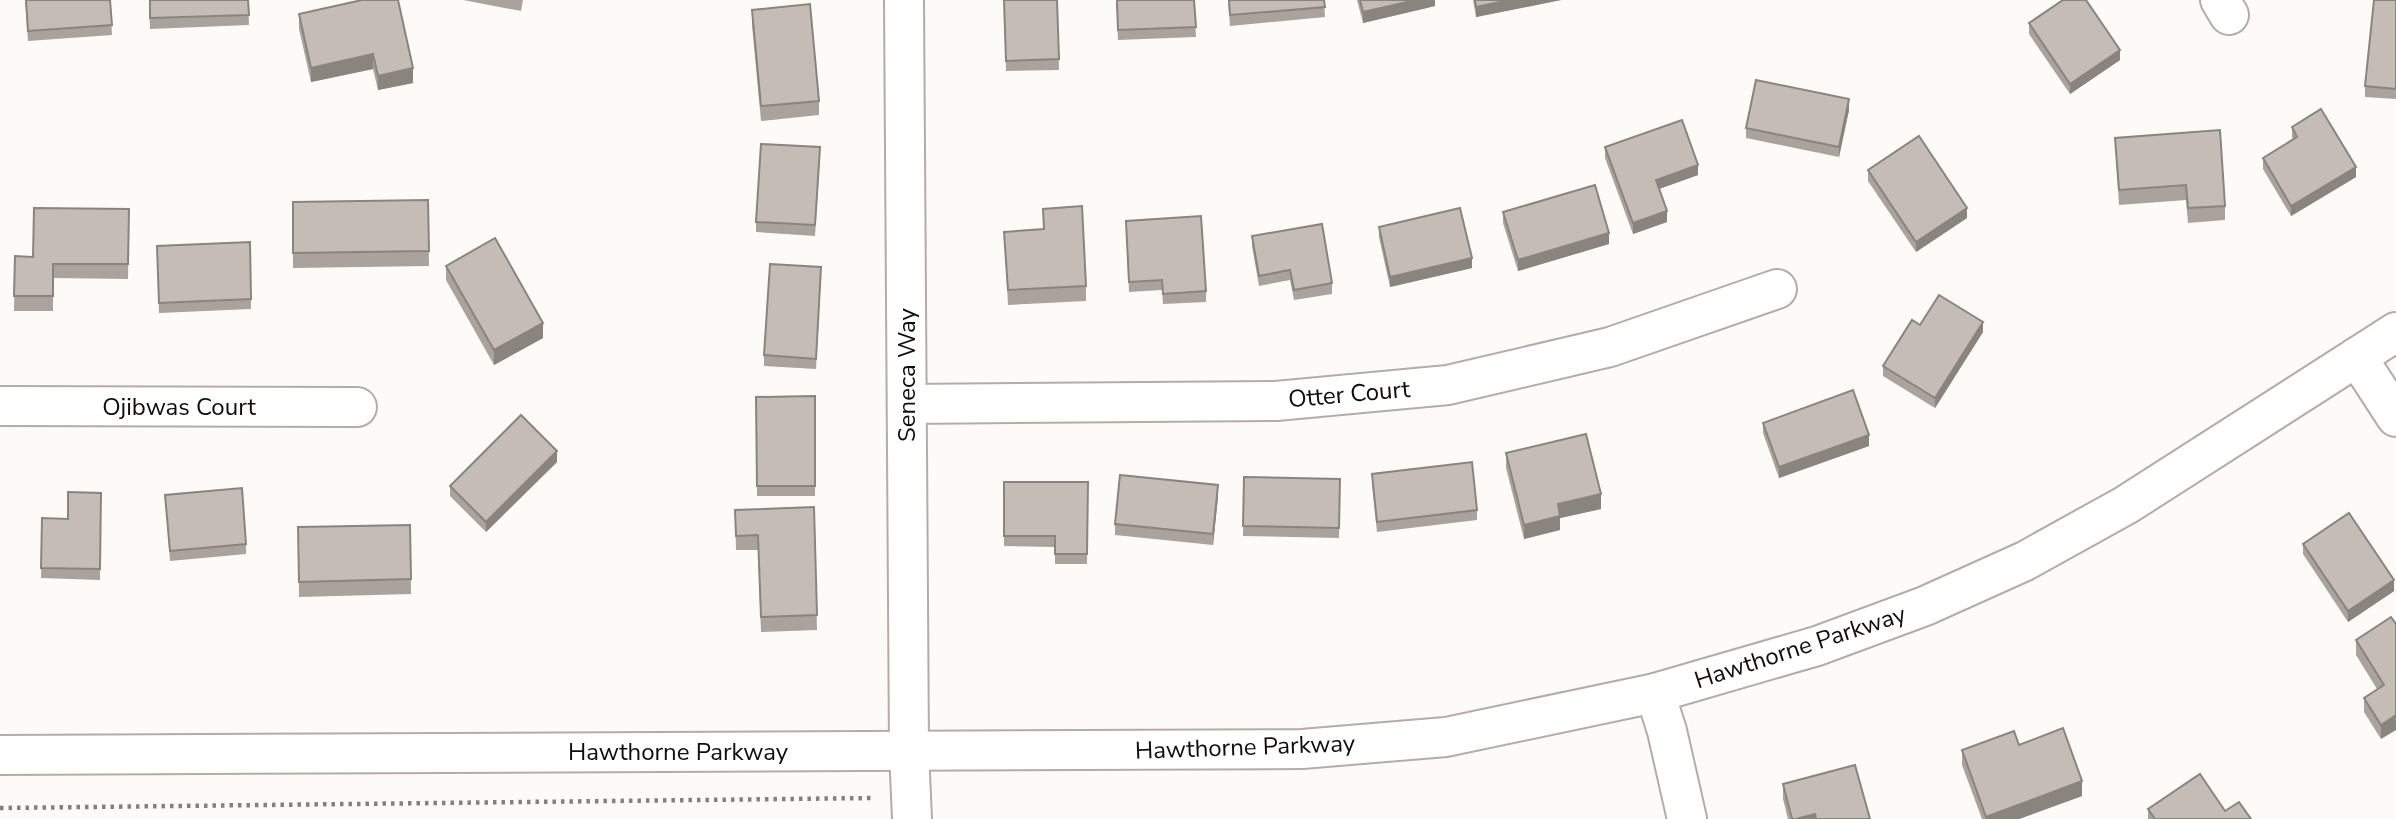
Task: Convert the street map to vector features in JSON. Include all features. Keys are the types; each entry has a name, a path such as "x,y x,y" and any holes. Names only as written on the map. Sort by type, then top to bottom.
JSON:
{"street":[{"name":"Seneca Way","path":"904,0 909,750 912,819"},
{"name":"Otter Court","path":"907,404 1276,401 1448,385 1610,347 1777,289"},
{"name":"Hawthorne Parkway","path":"0,755 1302,750 1446,737 1655,693 1817,646 1925,606 2025,561 2126,505 2396,332"},
{"path":"2357,357 2396,416"},
{"name":"Ojibwas Court","path":"0,407 358,407"},
{"path":"1655,693 1667,731 1687,819"}],"building":[{"path":"26,0 110,0 112,25 28,31"},
{"path":"150,0 248,0 249,15 150,18"},
{"path":"362,0 398,0 413,68 378,76 373,54 311,68 299,14"},
{"path":"1004,0 1057,0 1059,59 1006,61"},
{"path":"1117,0 1194,0 1196,27 1118,30"},
{"path":"1229,0 1324,0 1325,7 1230,15"},
{"path":"1360,0 1416,0 1363,12"},
{"path":"1475,0 1510,0 1476,7"},
{"path":"2063,0 2086,0 2120,50 2070,84 2029,23"},
{"path":"2374,0 2396,0 2396,89 2365,86"},
{"path":"810,4 819,101 761,106 752,10"},
{"path":"1756,80 1849,99 1839,147 1746,128"},
{"path":"2321,109 2356,167 2291,206 2263,158 2297,137 2292,127"},
{"path":"1682,120 1698,165 1656,180 1667,211 1633,223 1605,147"},
{"path":"2220,130 2225,206 2188,208 2186,185 2119,190 2115,138"},
{"path":"1919,136 1967,208 1916,242 1868,170"},
{"path":"761,144 820,147 815,225 756,222"},
{"path":"1595,185 1609,233 1518,260 1503,212"},
{"path":"428,200 429,251 293,253 293,202"},
{"path":"1082,206 1086,286 1008,290 1004,232 1044,229 1043,209"},
{"path":"34,208 129,209 128,264 53,264 53,296 14,296 15,256 33,257"},
{"path":"1460,208 1472,258 1390,277 1379,227"},
{"path":"1201,216 1206,291 1163,294 1162,280 1129,282 1126,221"},
{"path":"1322,224 1332,283 1294,290 1290,270 1259,276 1252,236"},
{"path":"495,238 543,323 494,350 446,266"},
{"path":"250,242 251,299 159,303 157,246"},
{"path":"770,264 821,267 816,359 764,355"},
{"path":"1939,295 1983,322 1935,398 1883,366 1912,320 1920,325"},
{"path":"1853,390 1869,435 1779,467 1763,423"},
{"path":"815,396 815,486 757,486 756,397"},
{"path":"521,415 557,451 486,522 450,486"},
{"path":"1586,434 1601,494 1558,504 1560,516 1524,525 1506,453"},
{"path":"1472,462 1477,510 1377,522 1372,474"},
{"path":"1120,475 1218,485 1213,534 1115,524"},
{"path":"1244,477 1340,479 1339,528 1243,526"},
{"path":"1004,482 1088,482 1087,554 1055,554 1055,536 1004,536"},
{"path":"242,488 246,544 170,551 165,495"},
{"path":"68,492 101,493 100,569 41,568 42,518 68,519"},
{"path":"814,507 817,615 761,617 758,535 736,536 735,510"},
{"path":"2349,513 2394,580 2348,611 2303,544"},
{"path":"410,525 411,579 299,582 298,527"},
{"path":"2391,617 2396,624 2396,715 2381,725 2364,698 2384,685 2356,640"},
{"path":"2063,728 2082,781 1986,817 1962,750 2014,731 2019,745"},
{"path":"1855,765 1870,819 1816,819 1815,814 1792,819 1783,784"},
{"path":"2200,774 2225,811 2239,802 2251,819 2155,819 2148,809"}]}
